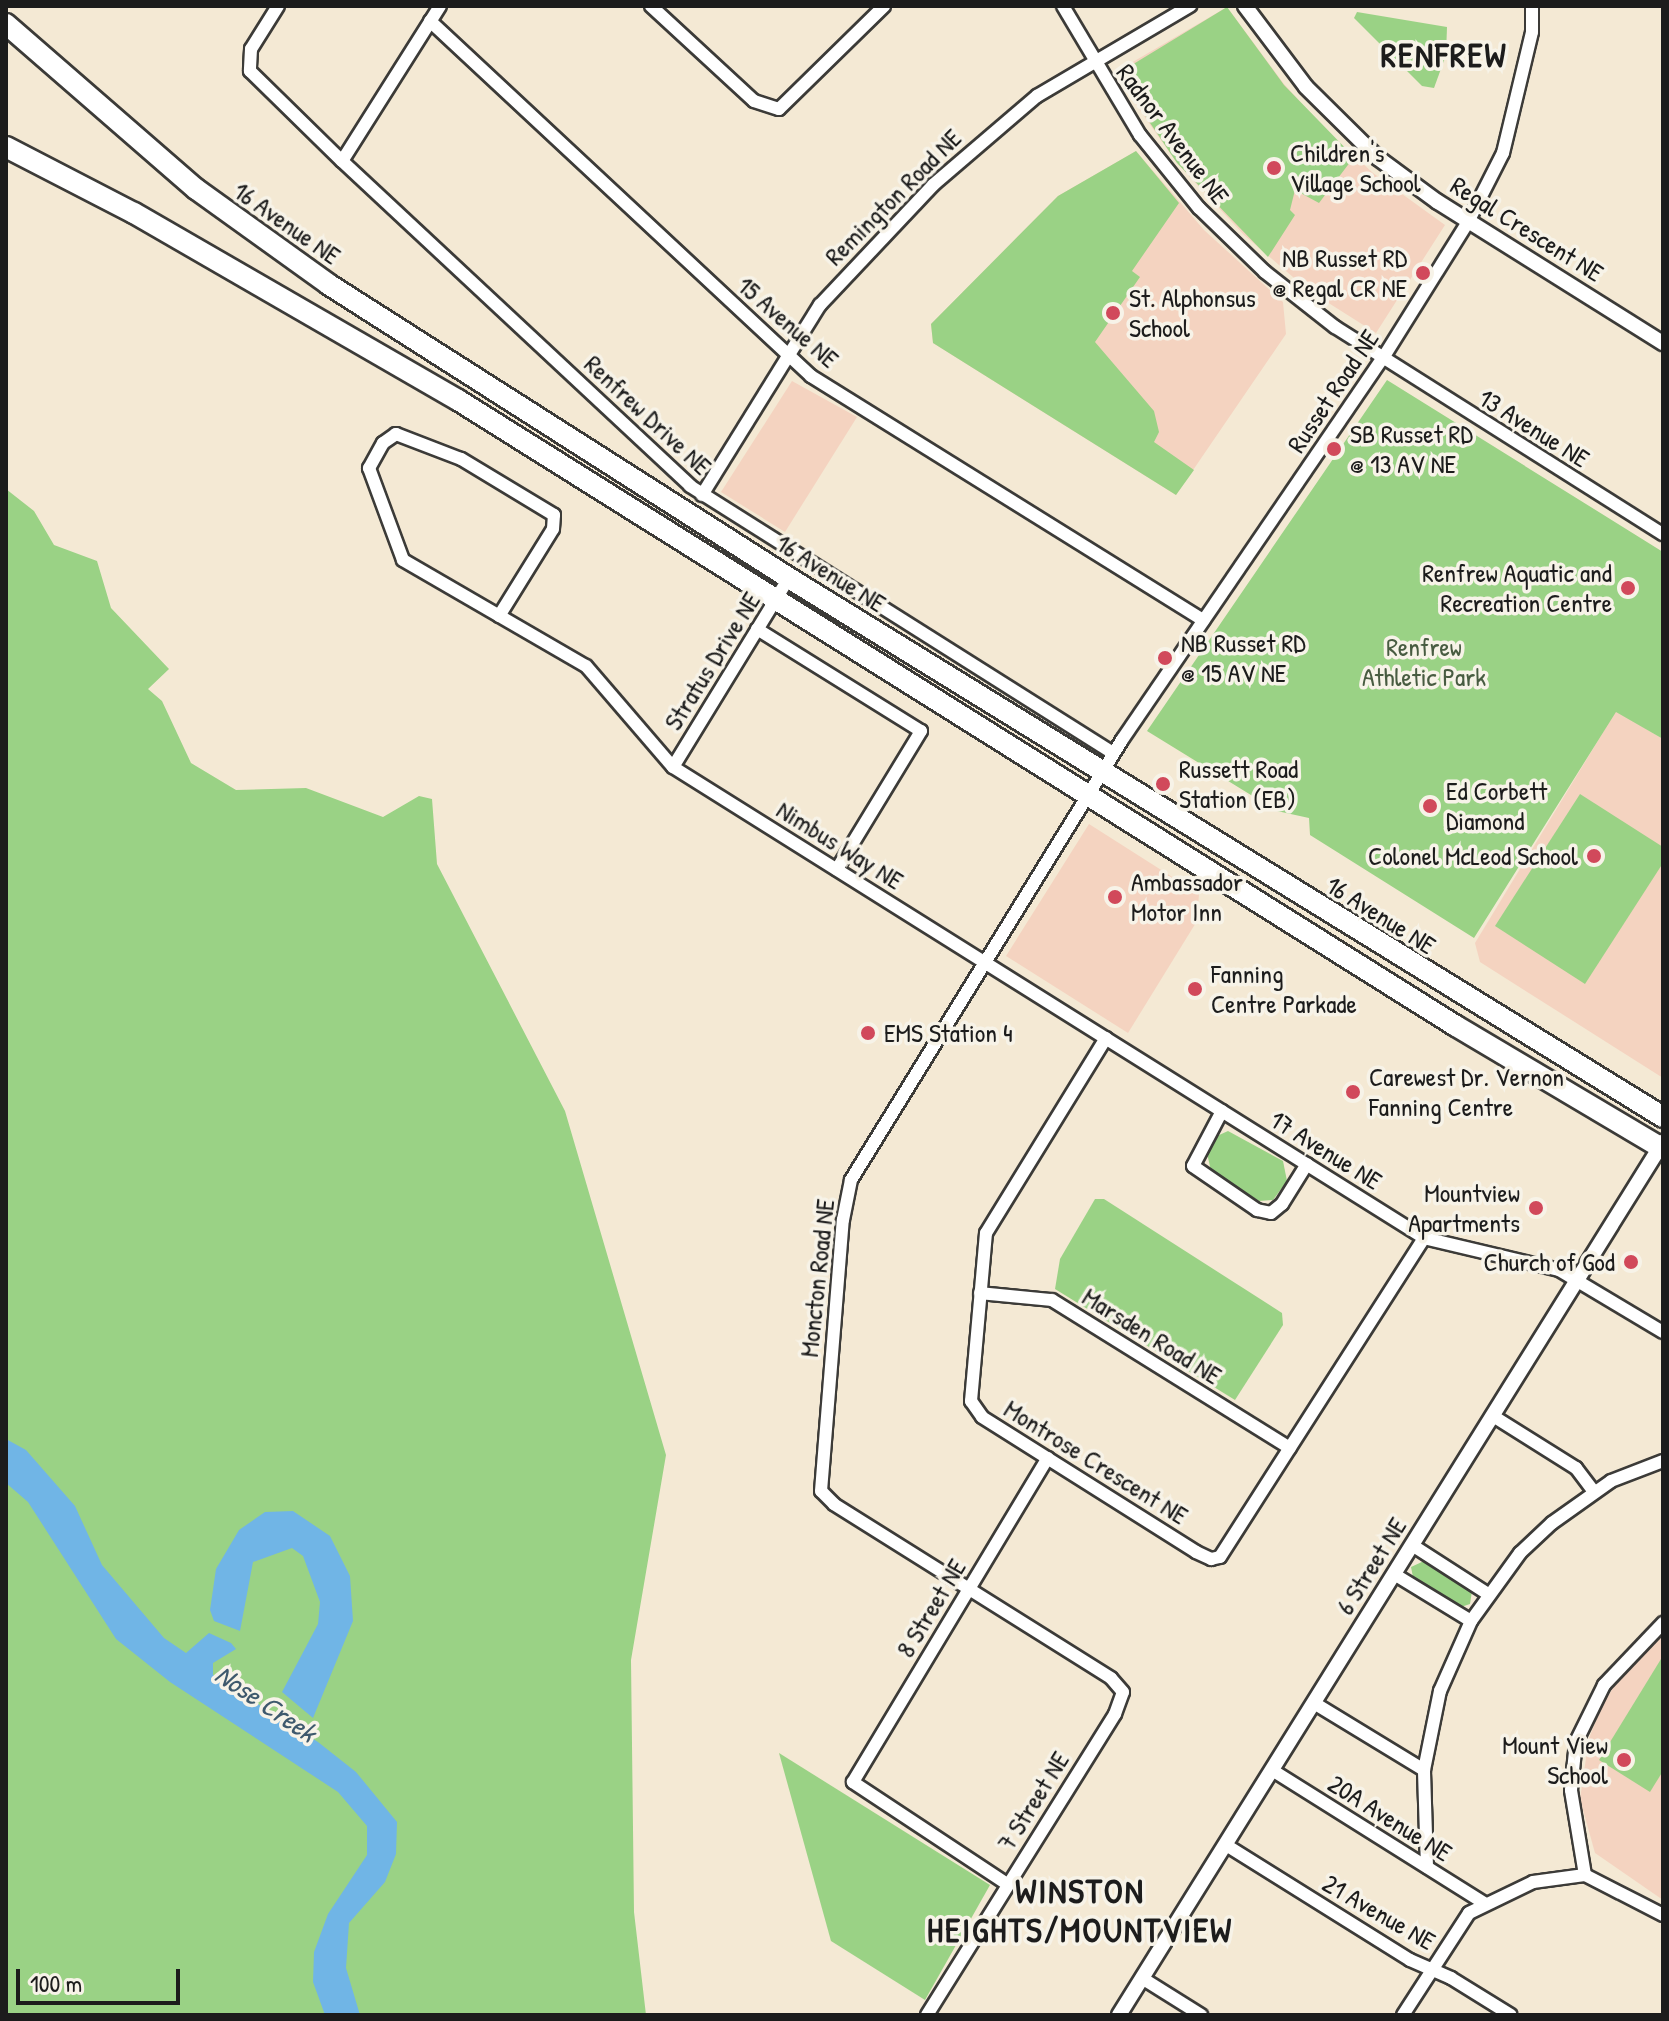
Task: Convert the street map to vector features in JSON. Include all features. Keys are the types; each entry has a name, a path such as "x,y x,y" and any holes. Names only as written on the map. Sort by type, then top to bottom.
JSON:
{"highway":[{"name":"16 Avenue NE","path":"6,24 142,145 262,239 789,578 1663,1117"},
{"name":"16 Avenue NE","path":"6,147 134,213 458,400 774,601 1662,1146"}],"street":[{"name":"Renfrew Drive NE","path":"278,6 251,49 250,71 342,161 702,495 1113,753"},
{"path":"342,161 440,6"},
{"path":"651,6 754,101 779,109 884,6"},
{"name":"Radnor Avenue NE","path":"1063,6 1094,65 1148,145 1221,232 1292,295 1383,358"},
{"name":"Remington Road NE","path":"702,495 834,287 962,157 1037,96 1190,6"},
{"name":"Regal Crescent NE","path":"1245,6 1334,118 1378,158 1468,222 1663,343"},
{"name":"Russet Road NE","path":"1102,771 1383,358 1468,222 1503,153 1532,32 1532,6"},
{"name":"15 Avenue NE","path":"430,21 811,376 1203,620"},
{"name":"13 Avenue NE","path":"1383,358 1663,534"},
{"name":"Nimbus Way NE","path":"499,616 553,529 554,515 461,459 396,434 383,443 369,468 403,560 499,616 586,666 673,767 985,961"},
{"name":"Stratus Drive NE","path":"673,767 789,578"},
{"path":"757,629 921,731 837,869"},
{"name":"Moncton Road NE","path":"968,1588 834,1504 821,1491 843,1220 851,1180 1102,771"},
{"name":"17 Avenue NE","path":"985,961 1424,1238 1579,1279 1663,1332"},
{"name":"Montrose Crescent NE","path":"1106,1038 990,1223 980,1293 971,1401 975,1411 1048,1458 1211,1559 1229,1549 1424,1238"},
{"path":"1222,1111 1193,1166 1243,1201 1271,1213 1307,1164"},
{"name":"6 Street NE","path":"1119,2015 1662,1146"},
{"name":"Marsden Road NE","path":"980,1293 1052,1300 1290,1448"},
{"path":"1493,1416 1576,1468 1594,1492"},
{"name":"8 Street NE","path":"1007,1884 853,1782 1048,1458"},
{"path":"1427,1867 1424,1770 1440,1691 1471,1621 1488,1594 1539,1534 1594,1492 1663,1461"},
{"path":"1412,1545 1488,1594"},
{"path":"1394,1574 1471,1621"},
{"name":"7 Street NE","path":"927,2015 1115,1714 1123,1692 1111,1678 968,1588"},
{"path":"1585,1875 1571,1790 1579,1734 1604,1685 1663,1623"},
{"path":"1314,1703 1424,1770"},
{"name":"20A Avenue NE","path":"1272,1770 1484,1903"},
{"name":"21 Avenue NE","path":"1226,1845 1410,1960 1432,1968 1511,2015"},
{"path":"1403,2015 1464,1919 1484,1903 1543,1878 1585,1875 1663,1915"},
{"path":"1142,1978 1201,2015"}],"shaded area":[{"name":"Children's Village School","path":"1227,7 1284,84 1326,130 1373,173 1445,225 1376,333 1308,290 1244,235 1177,163 1118,79 1119,70"},
{"name":"St. Alphonsus School","path":"1136,151 1204,230 1283,302 1286,334 1176,495 933,343 931,324 1058,196"},
{"path":"792,381 857,417 785,532 721,492"},
{"name":"Colonel McLeod School","path":"1616,711 1663,739 1663,1078 1480,962 1475,943"},
{"path":"1089,824 1199,894 1197,921 1128,1033 1006,956"},
{"name":"Mount View School","path":"1663,1634 1663,1900 1595,1853 1580,1799 1589,1738 1602,1706 1619,1678"}],"green space":[{"name":"Children's Village School","path":"1227,7 1284,85 1354,157 1319,203 1295,190 1290,210 1295,215 1268,257 1177,163 1117,74"},
{"path":"1357,12 1447,27 1446,55 1434,88 1422,86 1354,18"},
{"path":"1136,151 1179,203 1132,271 1140,277 1095,342 1154,411 1159,432 1154,442 1194,470 1176,495 933,343 931,324 1058,196"},
{"name":"Renfrew Athletic Park","path":"1387,380 1663,552 1663,739 1616,712 1474,938 1310,835 1309,818 1277,811 1147,731"},
{"path":"6,489 34,511 54,545 97,561 111,608 169,669 148,689 162,701 191,763 236,790 306,788 383,817 419,796 432,799 437,864 565,1111 666,1455 631,1660 634,1912 646,2015 6,2015"},
{"path":"1580,794 1663,847 1663,863 1585,984 1495,926"},
{"path":"1228,1131 1283,1161 1287,1181 1273,1200 1259,1201 1211,1171 1207,1153 1217,1136"},
{"path":"1095,1199 1104,1199 1282,1313 1283,1325 1235,1400 1055,1289 1060,1259"},
{"path":"1424,1561 1472,1591 1470,1604 1461,1607 1413,1577 1411,1567"},
{"path":"1661,1659 1663,1771 1650,1792 1599,1760"},
{"path":"779,1753 990,1885 925,2000 831,1941"}],"water":[{"path":"6,1439 26,1450 75,1506 102,1565 164,1638 186,1653 209,1633 231,1643 236,1649 213,1663 213,1675 227,1679 234,1689 318,1742 356,1772 397,1822 396,1854 385,1882 349,1923 346,1968 360,2015 325,2015 313,1982 314,1952 328,1914 367,1855 367,1826 338,1792 170,1682 116,1639 28,1502 6,1483"},
{"path":"293,1511 330,1536 350,1576 353,1621 313,1718 282,1692 318,1624 320,1602 303,1556 292,1548 253,1562 240,1631 214,1621 210,1610 216,1569 239,1530 265,1512"}],"place":[{"name":"Children's Village School","path":"1274,168"},
{"name":"NB Russet RD @ Regal CR NE","path":"1423,273"},
{"name":"St. Alphonsus School","path":"1113,313"},
{"name":"SB Russet RD @ 13 AV NE","path":"1334,449"},
{"name":"Renfrew Aquatic and Recreation Centre","path":"1628,588"},
{"name":"NB Russet RD @ 15 AV NE","path":"1165,658"},
{"name":"Russett Road Station (EB)","path":"1163,784"},
{"name":"Ed Corbett Diamond","path":"1430,806"},
{"name":"Colonel McLeod School","path":"1594,856"},
{"name":"Ambassador Motor Inn","path":"1115,897"},
{"name":"Fanning Centre Parkade","path":"1195,989"},
{"name":"EMS Station 4","path":"868,1033"},
{"name":"Carewest Dr. Vernon Fanning Centre","path":"1353,1092"},
{"name":"Mountview Apartments","path":"1536,1208"},
{"name":"Church of God","path":"1631,1262"},
{"name":"Mount View School","path":"1624,1760"}],"district":[{"name":"RENFREW","path":"1444,56"},
{"name":"WINSTON HEIGHTS/MOUNTVIEW","path":"1080,1910"}],"water label":[{"name":"Nose Creek","path":"266,1703"}]}
